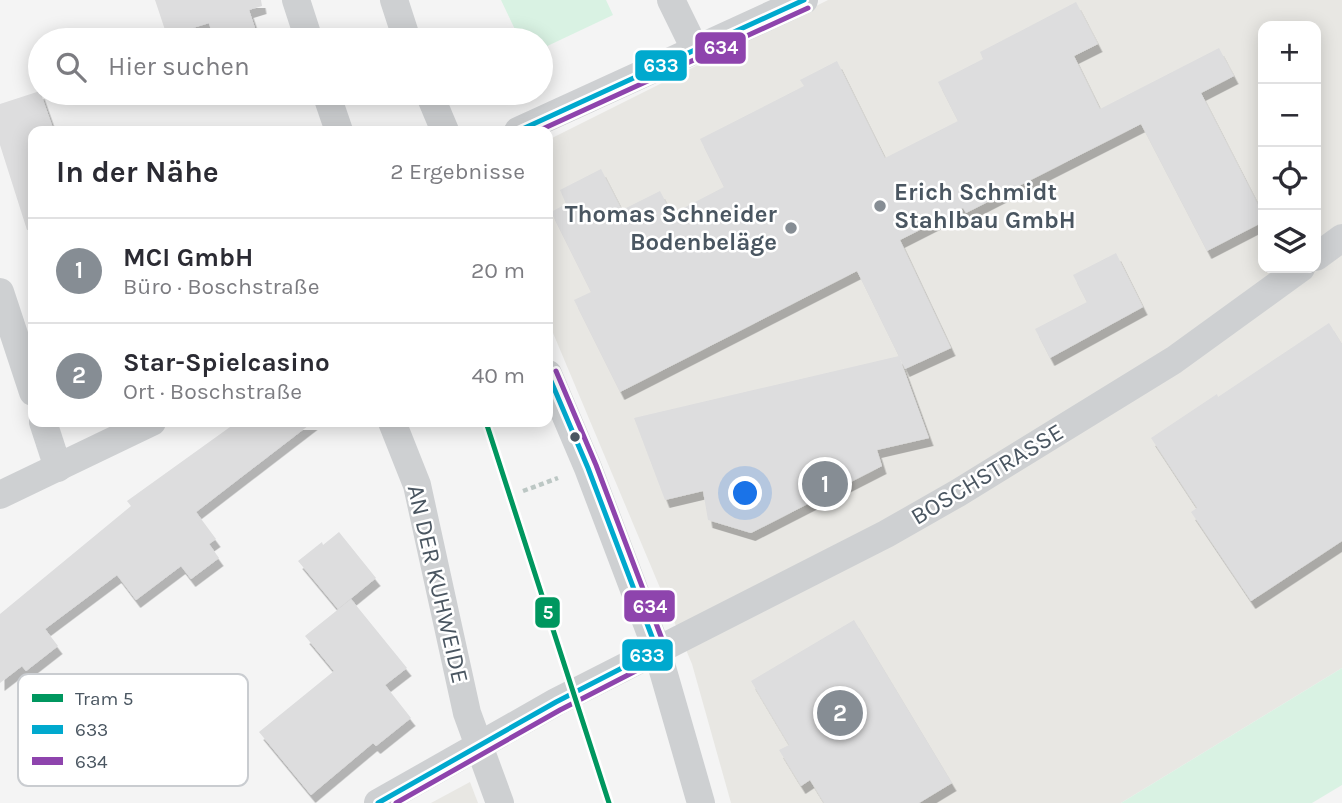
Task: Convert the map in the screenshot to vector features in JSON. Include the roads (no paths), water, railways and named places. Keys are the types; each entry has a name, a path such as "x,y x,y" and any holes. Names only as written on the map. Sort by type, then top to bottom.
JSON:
{"street":[{"path":"296,0 305,28"},
{"path":"394,0 403,28"},
{"path":"671,0 696,51"},
{"path":"529,126 804,0"},
{"path":"330,105 336,126"},
{"path":"434,105 443,126"},
{"path":"1321,253 1342,238"},
{"name":"BOSCHSTRASSE","path":"379,803 556,702 886,534 1017,458 1174,360 1294,273"},
{"path":"0,292 28,377"},
{"path":"553,386 588,468 656,650 701,803"},
{"path":"45,427 58,468"},
{"path":"0,495 142,427"},
{"name":"AN DER KUHWEIDE","path":"394,427 417,485 467,713 500,803"}],"tram line":[{"name":"5","path":"488,427 609,803"}],"place":[{"name":"Erich Schmidt Stahlbau GmbH","path":"880,206"},
{"name":"Thomas Schneider Bodenbeläge","path":"791,228"},
{"name":"MCI GmbH","path":"825,484"},
{"name":"Star-Spielcasino","path":"840,713"}]}
